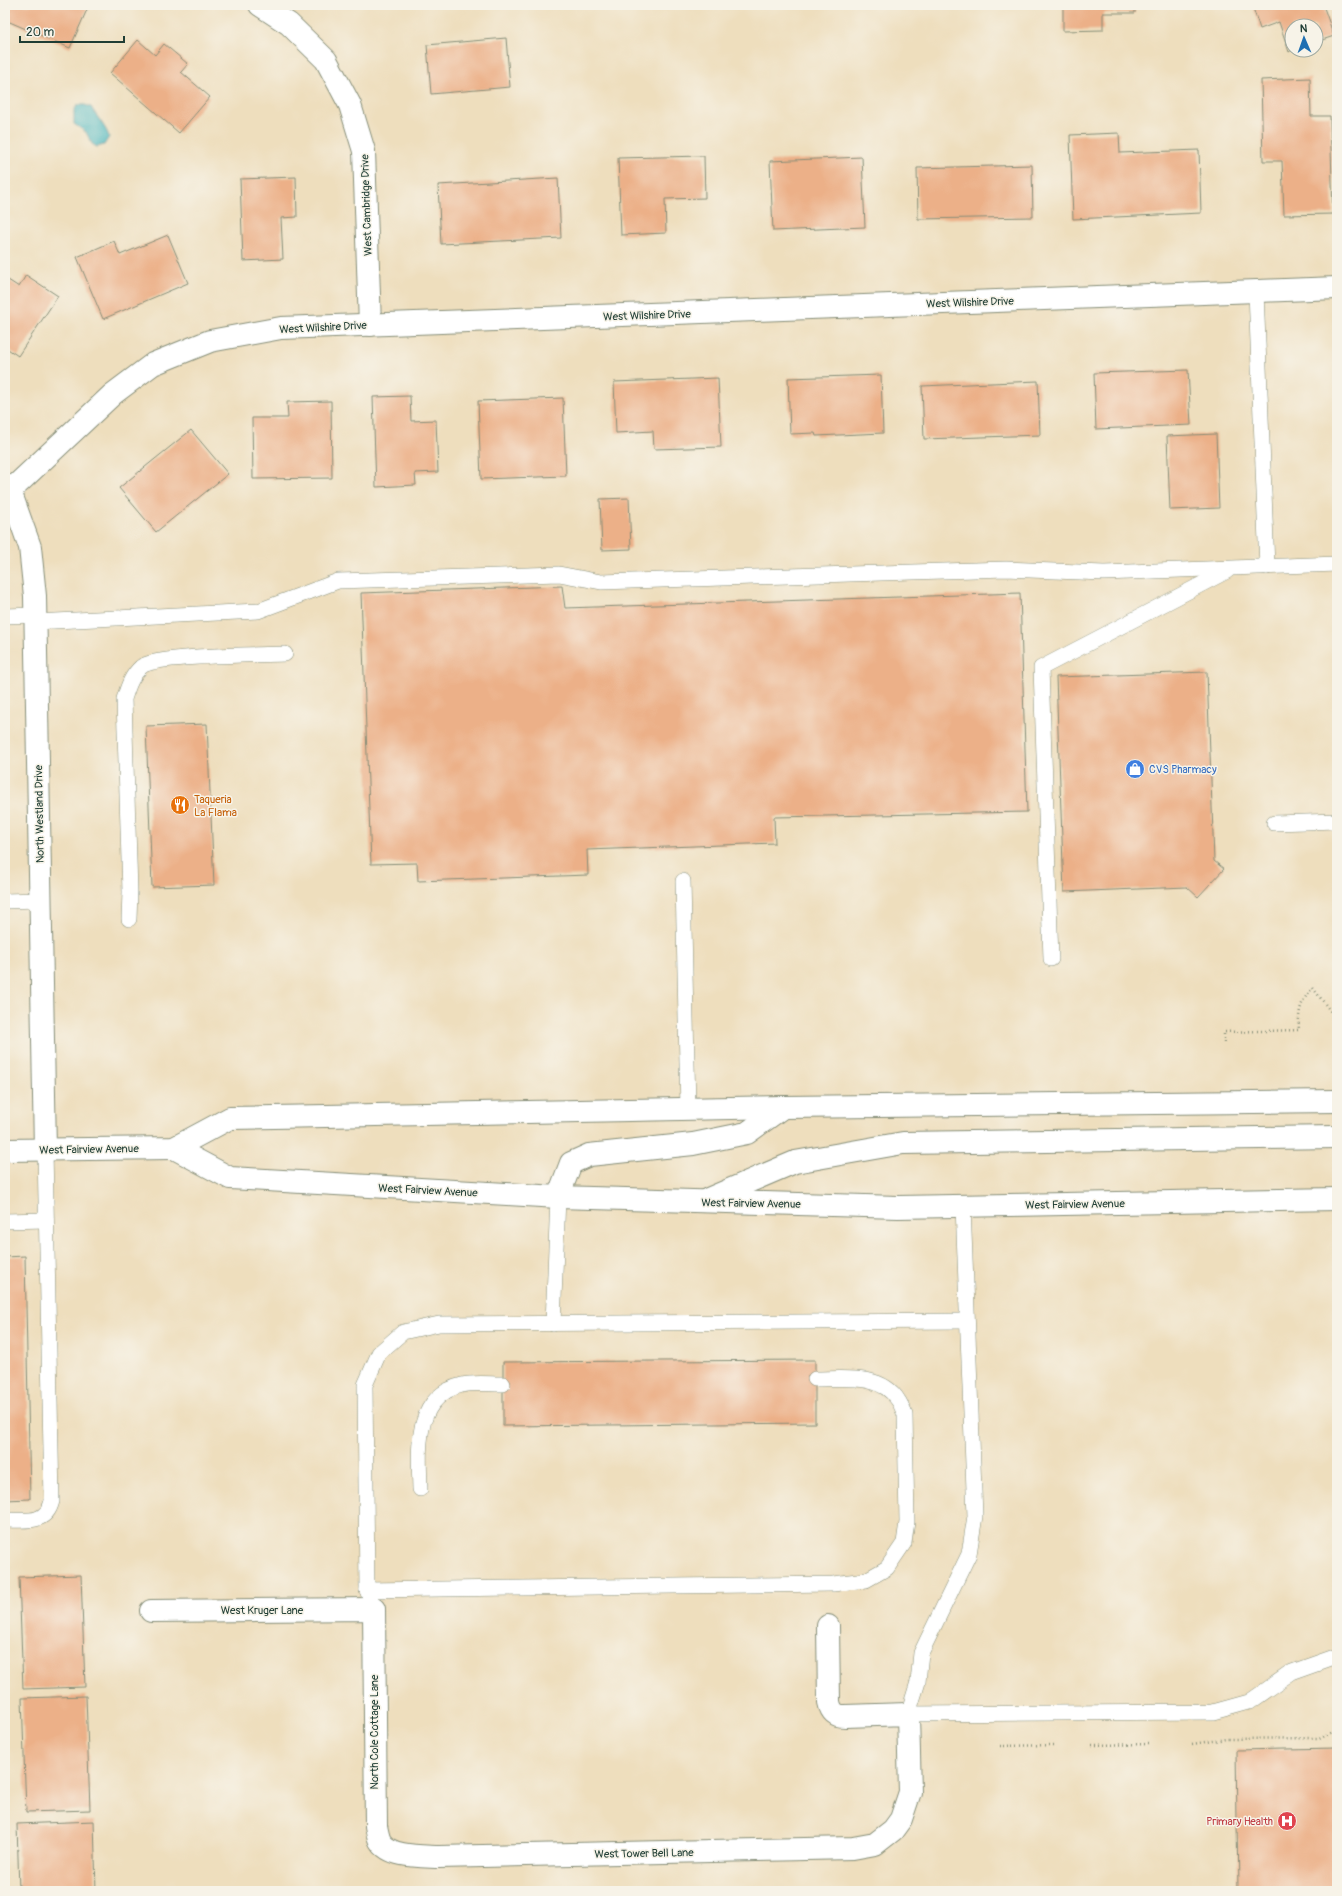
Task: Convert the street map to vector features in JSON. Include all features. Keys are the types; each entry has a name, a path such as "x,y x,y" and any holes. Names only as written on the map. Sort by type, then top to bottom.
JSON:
{"street":[{"name":"West Cambridge Drive","path":"260,5 289,24 326,60 350,105 364,151 370,325"},
{"name":"West Wilshire Drive","path":"8,488 113,394 153,364 210,341 281,328 1337,288"},
{"name":"North Westland Drive","path":"8,488 30,546 35,619 45,1150"},
{"name":"West Fairview Avenue","path":"5,1150 174,1148 230,1118 783,1107 1337,1101"},
{"path":"558,1198 571,1163 589,1155 693,1144 747,1133 783,1107"},
{"path":"701,1202 795,1162 903,1143 1337,1137"},
{"name":"West Fairview Avenue","path":"174,1148 230,1178 558,1198 898,1207 1337,1199"},
{"name":"West Kruger Lane","path":"151,1611 370,1599"},
{"name":"North Cole Cottage Lane","path":"370,1599 376,1826 380,1841 390,1850"},
{"path":"828,1626 829,1702 830,1708 834,1713 839,1716 908,1714"},
{"name":"West Tower Bell Lane","path":"390,1850 412,1856 439,1857 853,1848 875,1844 893,1830 901,1819 910,1792 908,1714"}],"lane":[{"path":"1256,292 1267,567"},
{"path":"5,616 35,619 258,611 338,581 559,574 601,582 1006,570 1104,573 1337,564"},
{"path":"1051,959 1041,668 1231,568"},
{"path":"128,919 130,892 124,699 130,680 142,666 162,659 285,654"},
{"path":"1274,823 1337,821"},
{"path":"683,881 688,1109"},
{"path":"5,901 40,900"},
{"path":"5,1520 33,1520 43,1517 50,1510 52,1501 45,1150"},
{"path":"553,1324 558,1198"},
{"path":"963,1206 976,1516 969,1554 921,1653 918,1682 908,1714 1213,1712 1248,1702 1292,1672 1337,1656"},
{"path":"5,1221 46,1220"},
{"path":"815,1379 851,1379 874,1382 888,1389 899,1400 904,1415 907,1522 904,1543 887,1568 866,1580 834,1584 370,1599 365,1385 379,1353 403,1332 439,1324 967,1321"},
{"path":"420,1489 420,1430 428,1410 446,1390 464,1384 502,1384"}],"path":[{"path":"1224,1043 1224,1032 1299,1030 1298,1016 1300,1004 1313,988 1337,1020"},
{"path":"1192,1744 1226,1739 1319,1738 1337,1729"},
{"path":"1092,1745 1152,1744"},
{"path":"1000,1746 1054,1745"}],"water":[{"path":"78,105 91,107 104,126 109,137 104,145 97,147 92,144 86,132 74,124 74,110"}],"building":[{"path":"5,5 89,5 70,48 5,20"},
{"path":"1063,5 1135,5 1135,13 1103,13 1103,30 1063,31"},
{"path":"1252,5 1323,5 1334,36 1324,39 1324,18 1284,18 1284,37 1279,22 1260,29"},
{"path":"506,38 510,87 431,94 427,45"},
{"path":"138,40 155,55 164,44 188,64 181,72 210,97 179,133 110,73"},
{"path":"1310,78 1311,116 1330,116 1333,214 1284,215 1282,161 1263,161 1261,80"},
{"path":"1119,133 1120,153 1199,150 1201,213 1073,219 1070,135"},
{"path":"704,156 705,198 665,199 666,233 621,235 618,158"},
{"path":"862,157 865,227 773,231 770,161"},
{"path":"1032,165 1033,217 918,219 917,168"},
{"path":"296,177 297,217 281,218 283,259 243,261 240,179"},
{"path":"558,178 561,238 441,244 438,185"},
{"path":"168,235 188,283 103,319 77,257 114,241 120,255"},
{"path":"26,275 58,296 18,356 5,347 5,278 19,287"},
{"path":"1188,370 1191,425 1096,429 1094,373"},
{"path":"881,375 883,433 816,436 815,433 790,434 788,378"},
{"path":"718,378 721,447 654,449 653,431 616,433 614,382"},
{"path":"1038,381 1040,435 924,439 922,386"},
{"path":"410,396 411,421 436,420 438,472 415,473 416,485 376,487 373,397"},
{"path":"563,398 566,476 481,479 478,401"},
{"path":"331,401 332,478 253,479 252,418 288,418 287,402"},
{"path":"191,430 228,474 156,532 119,488"},
{"path":"1216,434 1219,508 1170,510 1167,436"},
{"path":"629,498 631,549 602,550 600,499"},
{"path":"562,586 565,608 1020,593 1027,812 774,817 775,843 587,850 588,875 418,881 417,863 371,864 361,593"},
{"name":"CVS Pharmacy","path":"1207,672 1214,861 1224,869 1198,897 1187,887 1064,892 1056,677"},
{"name":"Taqueria La Flama","path":"207,724 214,885 152,887 146,726"},
{"path":"25,1256 30,1499 5,1500 5,1257"},
{"path":"815,1360 815,1423 503,1426 503,1362"},
{"path":"81,1575 85,1687 23,1689 19,1577"},
{"path":"86,1696 90,1810 26,1812 22,1698"},
{"name":"Primary Health","path":"1337,1748 1337,1891 1238,1891 1236,1750"},
{"path":"94,1821 96,1891 19,1891 17,1824"}],"place":[{"name":"CVS Pharmacy","path":"1135,769"},
{"name":"Taqueria La Flama","path":"180,805"},
{"name":"Primary Health","path":"1287,1821"}]}
